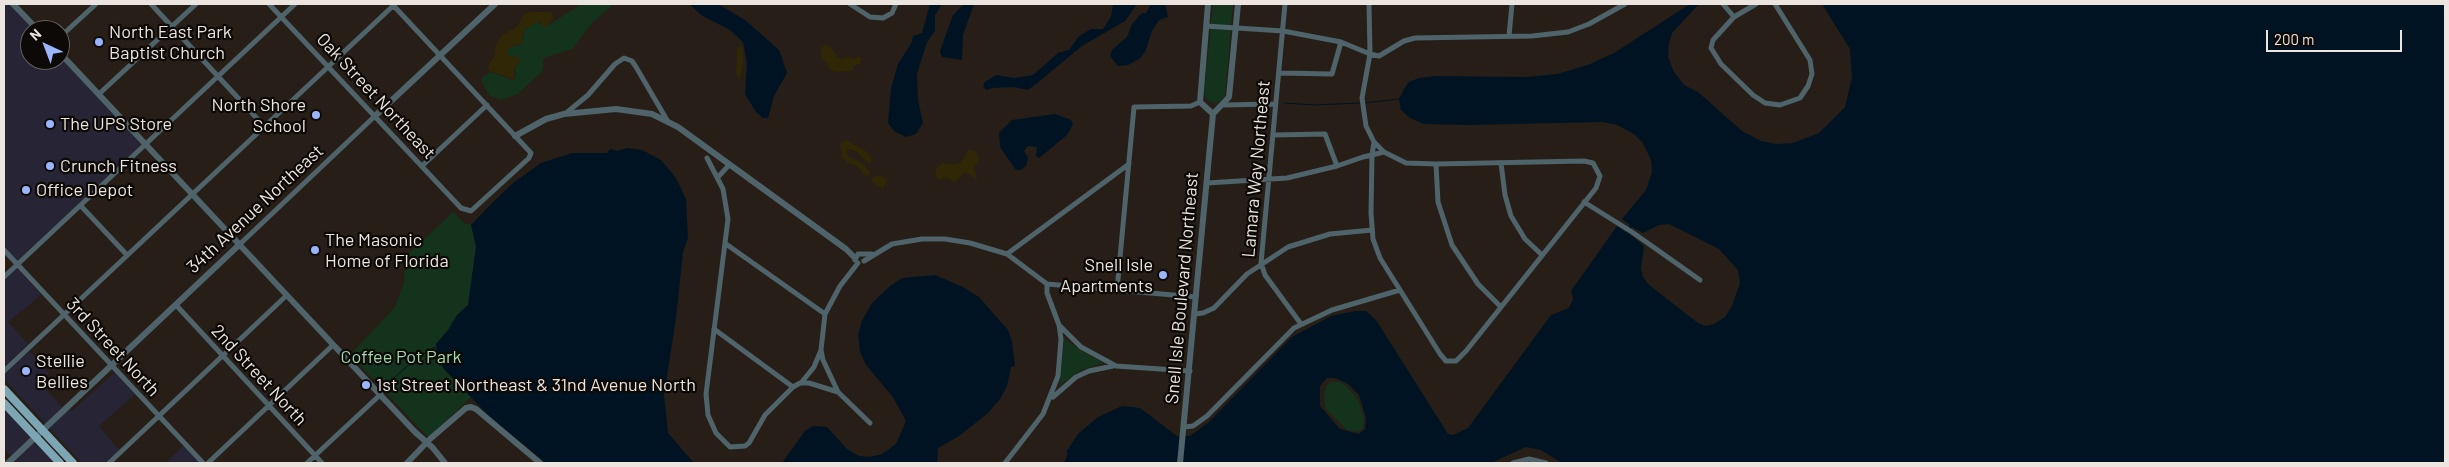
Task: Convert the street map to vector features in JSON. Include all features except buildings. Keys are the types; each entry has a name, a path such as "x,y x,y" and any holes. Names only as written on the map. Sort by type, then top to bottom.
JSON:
{"main road":[{"path":"4,389 74,463"},
{"path":"4,403 60,463"}],"street":[{"path":"13,4 28,20"},
{"path":"70,28 96,4"},
{"path":"151,4 264,126"},
{"path":"100,94 196,4"},
{"name":"Oak Street Northeast","path":"269,4 461,208 471,211 526,161 531,153 515,136"},
{"path":"4,277 295,4"},
{"path":"4,371 393,4 515,136 546,119 564,114 628,109 652,114 667,120 859,258"},
{"name":"34th Avenue Northeast","path":"8,463 495,4"},
{"path":"850,4 876,18 887,17 892,14 896,4"},
{"path":"1200,102 1208,4"},
{"path":"1200,102 1213,114 1227,101 1230,90 1238,4"},
{"name":"Lamara Way Northeast","path":"1285,4 1261,263 1265,276 1301,324"},
{"path":"1369,4 1370,54 1362,98 1363,109 1366,126 1374,142 1384,152 1406,163 1584,161 1593,163 1599,171 1599,181 1584,202 1466,351 1456,361 1450,362 1440,354 1380,258 1372,230 1372,155 1374,142"},
{"path":"1509,36 1512,4"},
{"path":"1206,26 1283,31 1341,42 1379,56 1404,41 1415,38 1509,36 1568,32 1589,24 1625,4"},
{"path":"1723,4 1734,18"},
{"path":"1756,4 1734,18 1713,40 1711,48 1713,54 1759,99 1765,103 1780,105 1800,98 1808,86 1812,74 1810,60 1775,4"},
{"path":"1279,73 1332,74 1341,42"},
{"path":"564,114 588,94 615,64 624,58 632,61 667,120"},
{"path":"70,63 445,463"},
{"path":"1117,290 1134,107 1191,106 1200,102"},
{"path":"1223,105 1275,104"},
{"path":"422,166 487,106"},
{"name":"Snell Isle Boulevard Northeast","path":"1180,463 1213,114"},
{"path":"1273,135 1325,134 1337,166"},
{"path":"1207,183 1269,180 1337,166 1384,152"},
{"path":"707,158 719,176 728,211 726,244 706,394 706,407 716,433 726,445 734,448 749,443 765,415 793,387 800,383 814,367 821,350"},
{"path":"1502,163 1505,195 1512,216 1525,239 1542,255"},
{"path":"1006,254 1129,164"},
{"path":"1436,164 1438,202 1452,245 1469,273 1501,307"},
{"path":"719,176 729,165"},
{"path":"1584,202 1625,227 1700,280"},
{"path":"81,206 127,255"},
{"path":"1195,314 1214,308 1247,274 1288,247 1313,238 1342,232 1372,230"},
{"path":"870,423 838,392 823,360 821,350 824,314 859,258 873,254 892,244 922,239 970,243 1006,254 1047,284 1196,297"},
{"path":"726,244 824,314"},
{"name":"3rd Street North","path":"4,250 203,463"},
{"path":"1047,284 1047,293 1059,325 1060,368 1049,402"},
{"path":"1184,427 1193,426 1207,416 1283,338 1301,324 1332,310 1400,290"},
{"path":"109,463 287,295"},
{"name":"2nd Street North","path":"176,305 322,463"},
{"path":"1059,325 1081,347 1116,366"},
{"path":"714,329 793,387"},
{"path":"208,463 333,345"},
{"path":"1005,463 1031,430 1049,402 1076,377 1090,371 1116,366 1190,371"},
{"path":"800,383 816,384 838,392"},
{"path":"307,463 380,394"},
{"path":"407,463 466,408 476,409 540,463"},
{"path":"1513,463 1530,459 1546,463"}],"shaded area":[{"path":"4,4 10,4 25,20 20,20 20,70 70,70 70,67 143,143 17,261 4,247"},
{"path":"17,268 41,295 8,322 28,344 4,367 4,281"},
{"path":"29,351 49,373 41,381 41,384 63,408 46,424 4,379 4,374"},
{"path":"115,372 135,394 99,426 119,450 105,463 82,463 49,428 69,409 72,411"},
{"path":"4,407 32,437 11,456 4,448"},
{"path":"35,441 56,463 17,463 15,460"},
{"path":"183,446 200,463 166,463"}],"green space":[{"path":"581,4 614,4 592,23 572,49 543,58 543,70 518,94 501,100 490,96 482,83 482,77 491,72 513,80 516,77 515,68 520,62 518,57 508,56 507,51 513,46 522,44 524,30 538,21 542,26 549,25"},
{"path":"1213,4 1233,4 1225,96 1217,103 1209,101 1204,94"},
{"name":"Coffee Pot Park","path":"453,212 464,223 471,225 476,247 468,305 457,315 448,330 436,344 435,351 444,369 471,397 431,435 427,436 350,355 395,307 404,282 405,267 402,260"},
{"path":"1064,339 1104,363 1081,370 1060,385"},
{"path":"1330,382 1339,382 1346,386 1358,400 1364,418 1363,428 1358,432 1347,430 1325,408 1324,395 1326,386"}],"sand":[{"path":"530,12 549,12 553,14 553,19 546,27 542,26 540,21 526,28 523,32 522,44 513,46 508,50 508,56 518,57 521,60 514,70 515,80 489,71 488,66 495,55 495,47 502,35 518,26 523,15"},
{"path":"825,45 829,46 839,59 849,57 854,59 859,56 862,59 860,64 853,66 853,71 837,72 829,69 827,62 822,60 821,48"},
{"path":"741,46 743,48 743,65 740,80 736,75 737,48"},
{"path":"846,140 869,153 872,160 870,164 854,150 848,149 846,152 850,158 862,163 870,172 869,175 865,176 859,167 848,163 842,157 840,144"},
{"path":"968,150 973,150 978,155 979,160 973,168 978,180 965,172 954,183 947,177 938,180 935,174 937,167 943,163 954,164 961,162"},
{"path":"880,175 888,180 883,188 871,182 873,177"}],"water":[{"path":"689,4 718,4 745,20 779,50 787,73 774,96 768,118 763,118 756,112 745,94 747,63 743,42 730,30 701,15"},
{"path":"930,4 942,4 935,15 935,31 927,42 917,74 918,100 923,123 916,134 906,137 894,131 888,123 891,88 898,64 912,42 913,36 922,33"},
{"path":"964,4 974,4 963,35 962,60 942,57 940,51 953,15"},
{"path":"1113,4 1137,4 1125,21 1082,46 1028,90 1014,87 986,90 983,86 985,82 996,75 1014,78 1033,75 1058,53 1069,50 1079,36 1091,29 1103,29 1111,17"},
{"path":"1151,4 1165,4 1168,17 1159,20 1152,31 1145,52 1139,59 1128,65 1118,66 1110,56 1112,50 1127,37 1132,24 1142,13 1146,13"},
{"path":"1690,4 1699,4 1672,33 1668,57 1674,72 1684,85 1698,92 1742,131 1761,141 1776,144 1793,143 1819,133 1845,107 1852,78 1850,49 1822,4 2445,4 2445,463 1562,463 1541,450 1526,447 1491,463 1064,463 1068,453 1066,452 1078,434 1098,417 1122,406 1140,408 1177,436 1190,436 1209,422 1292,337 1331,316 1355,311 1366,311 1376,320 1448,434 1453,435 1468,428 1551,315 1569,308 1573,299 1571,291 1617,226 1625,232 1627,231 1630,225 1622,219 1646,190 1652,172 1651,160 1643,143 1634,134 1617,125 1603,122 1470,125 1424,124 1410,118 1401,110 1399,99 1409,82 1419,78 1436,76 1527,77 1557,74 1588,65 1614,53","holes":["1669,224 1719,249 1738,270 1740,283 1732,306 1725,317 1714,324 1706,326 1698,323 1649,285 1643,277 1641,268 1644,246 1627,232 1632,227 1643,233 1659,225","1327,378 1335,378 1348,384 1359,395 1366,418 1365,429 1359,434 1340,429 1320,406 1320,386"]},
{"path":"1055,114 1071,120 1073,125 1067,135 1039,158 1036,156 1037,147 1028,146 1024,151 1028,158 1026,166 1021,170 1016,170 1000,147 999,133 1012,120"},
{"path":"627,148 642,150 661,160 676,178 686,199 688,238 683,252 676,318 664,395 668,433 694,463 546,463 489,416 444,369 438,359 436,344 448,330 457,315 468,305 476,247 471,225 487,208 513,183 541,163 572,153 607,153 610,149 617,151"},
{"path":"935,275 963,287 979,297 1008,330 1012,341 1015,366 1011,367 1007,386 1000,399 988,413 959,436 938,448 937,463 782,463 805,431 813,426 827,427 847,449 859,456 870,457 882,454 896,444 906,421 893,397 866,365 860,352 858,335 862,321 872,303 890,286 902,278"}],"waterway":[{"path":"1364,103 1399,99"},
{"path":"1284,103 1315,105 1360,103"},
{"path":"382,389 415,359 435,347"}],"place":[{"name":"North East Park Baptist Church","path":"99,42"},
{"name":"North Shore School","path":"316,115"},
{"name":"The UPS Store","path":"50,124"},
{"name":"Crunch Fitness","path":"50,166"},
{"name":"Office Depot","path":"26,190"},
{"name":"The Masonic Home of Florida","path":"315,250"},
{"name":"Snell Isle Apartments","path":"1163,275"},
{"name":"Stellie Bellies","path":"26,371"},
{"name":"1st Street Northeast & 31nd Avenue North","path":"366,385"}]}
